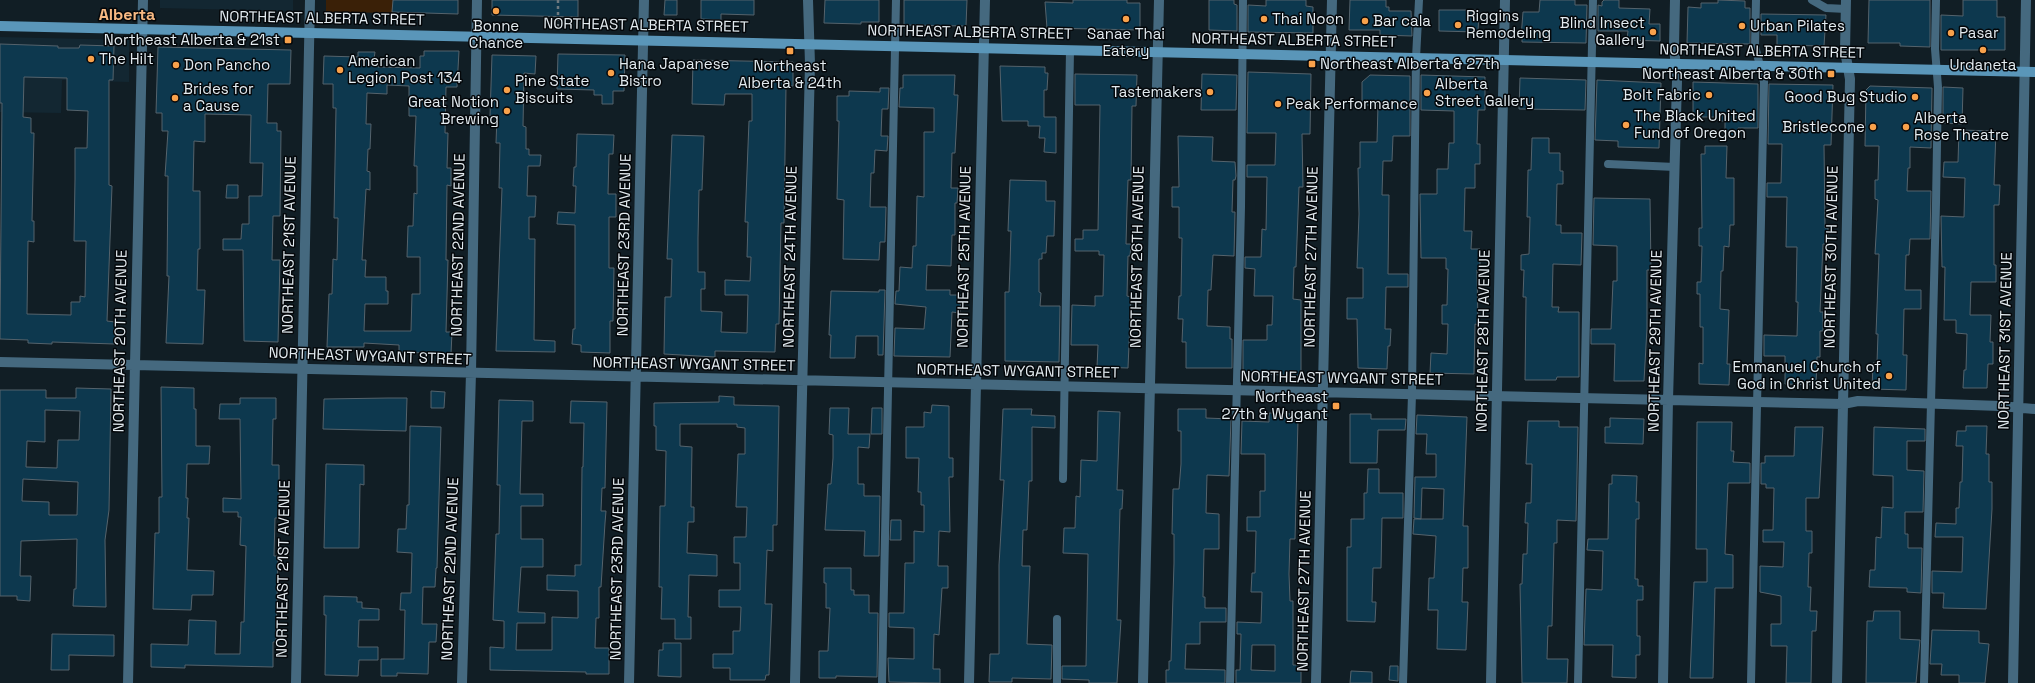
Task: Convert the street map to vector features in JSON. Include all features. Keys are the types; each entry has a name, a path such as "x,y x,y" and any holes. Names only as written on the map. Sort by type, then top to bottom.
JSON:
{"street":[{"name":"NORTHEAST 20TH AVENUE","path":"128,683 143,0"},
{"name":"NORTHEAST 21ST AVENUE","path":"296,683 310,0"},
{"name":"NORTHEAST 22ND AVENUE","path":"462,683 471,373 477,0"},
{"name":"NORTHEAST 23RD AVENUE","path":"629,683 644,0"},
{"name":"NORTHEAST 24TH AVENUE","path":"795,683 810,64 808,44 808,0"},
{"name":"NORTHEAST 25TH AVENUE","path":"969,683 985,0"},
{"name":"NORTHEAST 26TH AVENUE","path":"1143,683 1159,0"},
{"name":"NORTHEAST 27TH AVENUE","path":"1316,683 1332,0"},
{"name":"NORTHEAST 28TH AVENUE","path":"1491,683 1505,0"},
{"name":"NORTHEAST 29TH AVENUE","path":"1663,683 1668,400 1677,80 1675,0"},
{"name":"NORTHEAST 31ST AVENUE","path":"2013,683 2026,0"},
{"name":"NORTHEAST 30TH AVENUE","path":"1837,683 1850,80 1845,51 1846,4"},
{"name":"NORTHEAST ALBERTA STREET","path":"0,26 2035,72"},
{"name":"NORTHEAST WYGANT STREET","path":"0,362 1843,404 1858,400 2000,406 2018,409 2035,409"}],"lane":[{"path":"882,683 897,46 896,0"},
{"path":"1230,683 1241,207 1243,0"},
{"path":"1403,683 1412,394 1416,58 1419,0"},
{"path":"1578,683 1583,398 1593,0"},
{"path":"1751,683 1764,82 1755,46 1756,0"},
{"path":"1812,0 1826,8 1846,4"},
{"path":"1924,683 1936,203 1936,0"},
{"path":"1063,479 1070,50"},
{"path":"1608,164 1675,167"},
{"path":"1057,619 1057,683"}],"path":[{"path":"558,0 558,38"}],"shaded area":[{"path":"160,0 293,0 293,11 160,8"},
{"path":"326,0 393,0 393,13 326,12"},
{"path":"0,37 129,40 129,82 62,80 61,113 0,112"}],"building":[{"path":"393,0 458,0 458,14 392,12"},
{"path":"492,0 578,0 578,17 492,15"},
{"path":"665,0 677,0 677,15 664,15"},
{"path":"701,0 754,0 754,15 721,14 721,20 701,19"},
{"path":"825,0 879,0 879,22 861,22 861,24 824,23"},
{"path":"904,0 967,0 966,26 904,25"},
{"path":"1073,0 1127,0 1127,3 1140,3 1140,30 1047,28 1045,2 1073,3"},
{"path":"1209,0 1234,0 1234,4 1237,5 1237,31 1209,30"},
{"path":"1266,0 1306,0 1306,6 1313,7 1313,33 1248,32 1248,5 1266,6"},
{"path":"1350,0 1386,0 1386,7 1389,7 1389,11 1411,11 1412,36 1380,35 1380,30 1349,30"},
{"path":"1540,0 1575,0 1575,5 1587,5 1586,43 1522,42 1523,12 1539,12"},
{"path":"1604,0 1619,0 1619,8 1650,9 1649,24 1660,24 1660,41 1627,40 1628,31 1598,31 1598,5 1602,6 1602,2"},
{"path":"1718,0 1745,1 1745,8 1750,8 1750,44 1687,43 1688,7 1701,8 1701,3 1718,3"},
{"path":"1869,0 1930,0 1930,47 1900,46 1900,43 1868,43"},
{"path":"1963,0 1997,0 1997,17 2005,17 2005,50 1941,50 1941,15 1963,16"},
{"name":"Riggins Remodeling","path":"1439,10 1479,10 1478,32 1439,31"},
{"path":"1761,14 1826,15 1824,46 1777,45 1777,35 1761,35"},
{"path":"0,44 58,46 58,48 79,48 80,45 114,46 113,80 109,80 109,185 112,186 107,321 115,322 115,344 52,342 52,344 28,343 28,340 0,339 2,103 0,103","holes":["24,77 67,78 67,110 88,111 87,148 75,148 74,241 86,241 85,297 80,296 80,302 71,302 71,315 27,314 28,241 34,242 34,221 32,221 34,133 31,133 31,118 23,117"]},
{"path":"158,47 291,50 290,84 268,84 267,123 277,123 277,131 281,131 280,216 273,216 272,260 280,260 278,342 244,341 243,250 223,250 223,239 241,239 242,224 249,224 249,196 262,196 263,163 250,163 251,115 205,114 205,142 194,141 193,191 200,191 200,249 198,249 197,290 205,290 203,344 166,343 169,276 167,276 168,176 165,176 168,131 162,131 162,113 156,113"},
{"path":"424,51 459,51 457,87 446,87 445,133 448,133 447,168 451,168 451,186 447,185 446,260 448,260 446,332 452,332 451,354 399,352 399,345 364,343 364,347 327,347 329,294 332,294 333,259 337,260 338,218 334,218 336,108 333,108 333,84 323,84 324,56 358,57 358,52 375,52 374,59 378,59 378,67 420,68 420,56 424,56","holes":["387,85 409,86 409,116 416,116 414,166 417,166 417,194 414,193 413,226 408,226 407,257 420,257 420,294 412,294 411,331 364,331 365,304 388,304 386,277 365,277 366,260 362,260 366,189 370,190 370,172 367,171 371,124 366,124 367,93 387,94"]},
{"path":"558,54 625,55 624,91 613,91 613,104 602,104 602,95 594,95 594,90 557,89"},
{"path":"492,55 536,56 535,74 524,73 523,126 526,127 526,149 529,149 529,155 541,155 540,166 528,166 527,196 536,196 535,217 529,217 529,239 535,239 534,340 555,341 555,352 496,351 502,188 499,188 500,143 496,143 497,116 490,116"},
{"path":"693,60 793,62 793,86 786,86 784,223 781,223 779,324 776,324 775,352 715,351 715,357 664,354 665,297 671,297 672,259 667,259 672,135 704,136 702,190 699,190 698,238 698,272 705,272 705,289 701,289 701,311 722,312 721,332 747,333 748,295 725,295 725,280 750,281 751,257 747,257 748,222 745,222 749,121 752,121 752,94 725,94 724,105 692,104"},
{"path":"1000,66 1045,67 1045,73 1048,73 1047,90 1044,90 1044,117 1056,117 1056,153 1044,152 1045,138 1039,138 1040,126 1028,126 1028,121 1002,121"},
{"path":"1248,72 1311,74 1310,134 1302,134 1303,187 1299,187 1296,267 1294,267 1293,299 1301,300 1301,376 1243,373 1243,340 1267,340 1267,325 1272,325 1273,296 1254,296 1255,269 1245,268 1245,257 1261,257 1262,229 1266,230 1267,177 1247,177 1247,165 1275,165 1276,133 1247,133"},
{"path":"1075,74 1137,75 1136,106 1132,106 1131,180 1128,180 1127,208 1126,244 1131,244 1130,256 1128,256 1127,296 1131,297 1128,368 1097,367 1098,345 1071,345 1072,305 1095,306 1095,296 1103,296 1104,255 1099,255 1099,251 1075,251 1075,239 1083,239 1083,230 1098,230 1100,105 1075,105"},
{"path":"1202,74 1237,75 1236,110 1201,110"},
{"path":"903,75 955,75 954,95 958,95 955,153 952,153 951,188 958,188 957,203 955,203 955,235 952,235 951,266 927,265 926,290 950,290 950,295 961,295 960,313 952,312 950,357 894,356 895,328 924,329 926,307 895,304 896,291 899,291 900,267 912,268 913,246 916,246 917,196 924,197 924,132 934,132 934,108 899,107 900,88 903,88"},
{"path":"1370,75 1410,76 1410,136 1393,136 1392,161 1383,161 1382,195 1389,195 1388,274 1408,274 1408,287 1386,287 1385,329 1391,329 1390,346 1388,346 1387,369 1358,368 1357,319 1347,319 1347,298 1363,298 1363,268 1357,268 1359,214 1358,168 1360,168 1360,142 1377,142 1378,105 1362,105 1362,82"},
{"path":"1421,75 1485,77 1485,110 1478,110 1477,144 1480,144 1480,164 1475,164 1475,188 1465,188 1464,231 1472,231 1471,249 1480,249 1480,270 1477,270 1478,325 1475,324 1474,374 1430,373 1431,353 1447,354 1448,324 1442,324 1442,305 1447,305 1448,269 1446,269 1446,258 1421,258 1420,194 1437,194 1437,169 1448,169 1449,143 1454,143 1454,111 1421,110"},
{"path":"1520,78 1586,80 1585,110 1519,109"},
{"name":"The Black United Fund of Oregon","path":"1597,80 1661,83 1659,148 1618,147 1618,141 1595,140"},
{"path":"1693,82 1758,84 1758,128 1738,128 1738,137 1725,137 1725,121 1718,121 1718,117 1693,117"},
{"path":"1769,84 1833,85 1831,145 1824,145 1825,228 1828,228 1828,244 1823,244 1820,312 1823,312 1823,331 1820,331 1820,357 1817,357 1816,385 1785,384 1785,356 1764,356 1764,335 1797,336 1798,302 1796,302 1797,247 1786,247 1787,197 1767,197 1767,183 1781,183 1782,144 1768,144"},
{"path":"1870,86 1932,88 1931,148 1910,147 1910,168 1908,168 1907,191 1931,191 1930,239 1910,239 1909,255 1906,255 1905,290 1921,290 1921,309 1904,309 1903,355 1907,355 1906,390 1872,389 1873,363 1877,363 1878,334 1876,334 1879,254 1875,254 1878,200 1875,199 1875,180 1878,180 1879,146 1865,146 1866,90"},
{"path":"1943,87 1963,88 1962,124 1943,123"},
{"path":"880,88 889,88 888,109 882,109 881,136 888,136 887,151 875,150 874,173 871,173 870,207 886,207 885,242 880,242 879,260 843,259 844,200 837,199 839,121 837,121 837,96 849,96 849,91 880,92"},
{"path":"1959,130 1996,131 1994,185 2000,185 1999,205 1994,205 1994,265 1996,265 1996,282 1971,282 1970,315 1991,315 1990,342 1993,342 1993,364 1988,364 1987,388 1963,388 1964,370 1966,370 1967,334 1956,333 1956,320 1944,320 1945,267 1942,267 1941,216 1964,217 1965,178 1943,177 1944,162 1958,162"},
{"path":"577,134 614,135 613,154 609,154 608,194 616,194 616,217 609,217 609,268 614,268 613,321 610,321 610,353 581,352 581,345 572,344 573,329 575,329 575,225 557,224 558,212 575,213 576,186 573,186 574,167 576,167"},
{"path":"1178,136 1213,137 1212,161 1235,162 1236,176 1235,180 1233,180 1232,212 1235,212 1234,256 1213,255 1211,290 1208,290 1207,326 1230,327 1230,339 1232,339 1232,368 1186,368 1186,342 1182,342 1183,319 1178,319 1179,296 1181,296 1182,238 1179,238 1179,207 1172,207 1172,187 1179,187"},
{"path":"1532,138 1549,138 1549,153 1560,153 1560,171 1563,171 1563,184 1557,184 1556,225 1561,225 1561,233 1582,233 1581,265 1553,264 1552,307 1559,307 1558,312 1579,312 1579,377 1557,377 1556,380 1525,380 1526,297 1523,297 1524,270 1521,270 1521,255 1529,254 1530,217 1527,217 1528,170 1531,170"},
{"path":"1705,146 1727,146 1726,178 1734,178 1734,225 1730,225 1729,247 1724,246 1723,271 1721,271 1720,309 1729,310 1727,364 1730,364 1729,385 1699,384 1699,363 1703,364 1703,327 1700,327 1700,294 1697,294 1697,282 1701,282 1702,246 1699,246 1699,228 1702,228 1701,154 1705,154"},
{"path":"1010,180 1046,181 1046,201 1055,201 1054,236 1047,236 1046,253 1042,253 1042,259 1039,259 1039,292 1041,293 1040,306 1060,306 1059,362 1005,361 1005,292 1009,292 1011,231 1008,231"},
{"path":"227,185 238,185 238,198 226,198"},
{"path":"1594,198 1650,199 1651,270 1647,270 1647,328 1644,381 1614,381 1615,344 1591,344 1591,329 1611,329 1613,281 1617,281 1617,246 1593,245"},
{"path":"879,290 885,290 883,355 878,355 878,336 856,336 855,358 830,358 831,335 829,335 831,291 879,292"},
{"path":"161,387 194,388 194,409 196,409 196,446 210,446 209,464 187,464 186,498 188,498 187,518 189,518 187,570 214,571 213,595 192,595 191,610 153,609 155,533 159,533 159,497 162,497"},
{"path":"76,388 111,389 109,510 105,540 106,607 73,606 74,589 76,589 77,539 21,541 20,576 31,576 30,601 17,600 17,596 0,596 0,390 46,390 46,398 76,398","holes":["45,410 80,411 79,440 58,440 57,468 26,467 27,441 45,442","23,479 78,482 77,515 49,515 49,502 22,501"]},
{"path":"431,391 445,392 444,408 431,408"},
{"path":"719,396 734,397 734,405 779,406 777,525 773,525 773,551 767,550 765,604 772,604 769,675 766,675 765,680 730,680 730,668 713,668 713,654 733,654 733,631 740,631 741,607 719,607 719,590 740,590 740,563 734,563 734,537 746,537 747,507 736,507 738,454 745,454 745,428 737,427 737,424 680,424 680,446 692,447 691,507 694,507 694,522 688,522 687,553 717,555 717,576 689,575 688,617 691,617 691,639 675,639 675,619 661,619 662,587 659,587 660,506 665,506 666,451 656,450 654,403 719,402"},
{"path":"240,398 276,398 276,419 273,419 272,465 279,465 279,495 278,518 275,518 274,556 278,556 276,642 273,642 273,667 185,665 185,668 151,667 151,644 188,645 189,620 216,621 215,654 240,654 241,622 244,622 246,546 240,545 241,517 238,517 238,512 223,512 223,498 241,499 240,419 219,419 220,404 240,404"},
{"path":"407,398 406,431 323,429 324,399"},
{"path":"499,400 533,401 533,421 522,421 520,494 543,494 543,506 521,506 521,539 543,539 543,567 521,567 518,612 545,613 545,623 517,623 516,650 552,650 552,617 578,618 578,591 547,590 547,575 575,576 575,565 581,565 584,423 570,423 571,401 607,402 605,488 602,488 601,511 606,511 601,587 599,587 599,618 596,618 595,648 609,648 609,674 586,674 586,672 490,670 490,647 504,648 504,621 493,620 496,534 499,534 500,485 497,485"},
{"path":"932,405 949,406 949,458 953,458 953,477 949,477 950,532 939,531 938,566 948,566 948,588 942,588 939,635 934,634 933,669 940,669 940,683 889,682 888,658 914,659 914,628 889,627 889,613 904,613 905,563 914,563 914,531 924,532 924,505 921,505 921,492 918,492 919,458 906,458 906,427 924,427 924,412 931,413"},
{"path":"830,408 849,408 848,434 870,434 869,448 858,447 858,484 864,484 864,496 880,496 879,556 864,556 865,531 825,530 828,484 831,484 833,458 833,435 829,434"},
{"path":"872,408 882,408 882,434 871,434"},
{"path":"1003,409 1032,409 1031,415 1055,416 1055,428 1032,427 1032,481 1029,481 1027,530 1023,530 1022,566 1030,566 1027,644 1052,645 1051,679 1012,678 1012,682 989,682 990,654 999,654 999,565 1004,480 1000,480"},
{"path":"1178,409 1206,409 1206,418 1231,419 1229,476 1207,475 1206,513 1219,514 1219,549 1204,549 1203,597 1205,597 1205,608 1226,608 1226,622 1200,622 1200,644 1186,644 1185,669 1225,670 1225,683 1166,683 1166,670 1169,670 1169,661 1171,661 1174,563 1174,534 1172,534 1173,489 1179,489 1181,464 1181,431 1178,431"},
{"path":"1098,411 1120,412 1117,490 1123,490 1122,509 1120,509 1117,620 1121,620 1117,683 1089,683 1089,680 1062,679 1062,666 1086,666 1088,554 1063,553 1064,528 1075,528 1076,496 1080,497 1081,460 1097,461"},
{"path":"1269,413 1293,414 1293,420 1298,420 1295,539 1290,539 1289,574 1290,601 1293,601 1293,665 1301,665 1301,683 1236,683 1236,670 1240,670 1241,634 1237,634 1237,622 1261,623 1262,592 1251,592 1252,573 1255,573 1256,531 1247,531 1247,517 1260,517 1260,491 1265,491 1265,454 1241,454 1242,421 1269,422","holes":["1252,645 1275,645 1275,671 1251,670"]},
{"path":"1350,414 1371,414 1371,419 1406,419 1405,430 1378,430 1377,463 1350,463"},
{"path":"1417,415 1467,417 1463,526 1468,526 1468,568 1463,568 1462,602 1468,602 1466,650 1437,649 1438,610 1428,610 1429,578 1434,578 1436,536 1413,534 1414,519 1421,519 1414,518 1415,477 1436,477 1436,454 1426,454 1427,434 1416,434","holes":["1422,488 1444,489 1443,519 1421,519"]},
{"path":"1610,418 1644,419 1643,444 1605,443 1605,427 1610,427"},
{"path":"1528,421 1559,421 1559,427 1578,427 1576,521 1557,520 1557,543 1554,543 1552,626 1548,626 1547,659 1568,659 1567,683 1522,683 1520,584 1522,584 1523,554 1527,554 1528,523 1525,523 1526,503 1531,503 1532,464 1526,464"},
{"path":"1697,422 1732,422 1731,451 1734,451 1733,462 1750,463 1750,483 1728,483 1725,554 1733,555 1733,588 1715,588 1713,678 1690,678 1694,582 1707,582 1707,549 1696,549"},
{"path":"410,426 441,427 437,568 435,587 423,587 422,624 437,624 436,642 429,642 428,674 397,673 397,676 381,676 381,659 404,659 405,610 400,610 401,593 411,593 412,553 397,552 398,529 406,529 407,505 409,505"},
{"path":"1966,426 1987,426 1986,454 1989,454 1989,482 1992,482 1992,509 1986,609 1943,608 1944,593 1932,593 1932,571 1962,572 1963,537 1935,537 1936,523 1956,524 1956,508 1959,508 1960,482 1962,482 1963,446 1956,446 1957,431 1966,431"},
{"path":"1795,427 1823,427 1819,498 1806,498 1806,531 1812,531 1812,553 1809,553 1808,587 1811,587 1810,611 1817,611 1816,631 1812,631 1811,683 1786,683 1787,646 1771,646 1771,624 1781,624 1781,596 1760,592 1760,566 1783,567 1784,542 1763,542 1763,530 1773,530 1774,488 1766,488 1766,484 1761,484 1761,463 1765,463 1765,456 1794,456"},
{"path":"1874,427 1925,429 1925,441 1907,441 1907,470 1924,471 1923,512 1905,512 1905,534 1908,534 1908,548 1922,548 1921,593 1907,592 1907,588 1869,587 1870,570 1875,570 1876,537 1881,538 1882,507 1893,508 1893,476 1873,475"},
{"path":"326,464 364,465 364,485 360,484 359,548 324,548"},
{"path":"1368,469 1379,469 1379,493 1403,493 1403,518 1382,518 1381,568 1373,568 1372,602 1376,602 1375,622 1347,621 1347,547 1351,547 1351,519 1364,519 1364,493 1367,493"},
{"path":"1612,475 1637,476 1636,502 1639,502 1639,519 1636,519 1635,579 1638,579 1638,586 1643,586 1643,600 1637,600 1637,636 1640,636 1640,655 1636,655 1636,678 1612,677 1613,645 1584,645 1586,589 1602,590 1603,551 1587,550 1588,539 1608,539 1609,484 1612,484"},
{"path":"891,520 901,520 901,540 890,540"},
{"path":"824,568 851,568 851,590 854,590 854,595 869,595 869,613 878,613 877,677 836,676 836,678 819,678 819,651 828,651 830,608 826,608 826,583 824,583"},
{"path":"324,596 357,597 357,602 362,602 362,608 379,609 379,620 359,620 358,647 378,647 378,660 359,660 358,676 325,675 326,615 324,615"},
{"path":"1874,611 1900,611 1900,639 1920,640 1916,683 1866,683 1867,621 1873,621"},
{"path":"1932,630 1979,631 1979,643 1989,644 1985,683 1959,683 1959,675 1941,675 1942,664 1930,664"},
{"path":"52,634 114,635 114,656 69,655 69,670 51,670"},
{"path":"663,643 681,643 681,677 658,676 659,650 663,650"},
{"path":"1390,666 1398,666 1398,681 1389,680"},
{"path":"1351,671 1372,672 1372,683 1350,683"}],"place":[{"name":"Bonne Chance","path":"496,11"},
{"name":"Sanae Thai Eatery","path":"1126,19"},
{"name":"Thai Noon","path":"1264,19"},
{"name":"Bar cala","path":"1365,21"},
{"name":"Riggins Remodeling","path":"1458,25"},
{"name":"Urban Pilates","path":"1742,26"},
{"name":"Blind Insect Gallery","path":"1653,32"},
{"name":"Pasar","path":"1951,33"},
{"name":"Northeast Alberta & 21st","path":"288,40"},
{"name":"Urdaneta","path":"1983,50"},
{"name":"Northeast Alberta & 24th","path":"790,51"},
{"name":"The Hilt","path":"91,59"},
{"name":"Northeast Alberta & 27th","path":"1312,64"},
{"name":"Don Pancho","path":"176,65"},
{"name":"American Legion Post 134","path":"340,70"},
{"name":"Hana Japanese Bistro","path":"611,73"},
{"name":"Northeast Alberta & 30th","path":"1831,74"},
{"name":"Pine State Biscuits","path":"507,90"},
{"name":"Tastemakers","path":"1210,92"},
{"name":"Alberta Street Gallery","path":"1427,93"},
{"name":"Bolt Fabric","path":"1709,95"},
{"name":"Good Bug Studio","path":"1915,97"},
{"name":"Brides for a Cause","path":"175,98"},
{"name":"Peak Performance","path":"1278,104"},
{"name":"Great Notion Brewing","path":"507,111"},
{"name":"The Black United Fund of Oregon","path":"1626,125"},
{"name":"Bristlecone","path":"1873,127"},
{"name":"Alberta Rose Theatre","path":"1906,127"},
{"name":"Emmanuel Church of God in Christ United","path":"1889,376"},
{"name":"Northeast 27th & Wygant","path":"1336,406"}],"district":[{"name":"Alberta","path":"127,14"}]}
